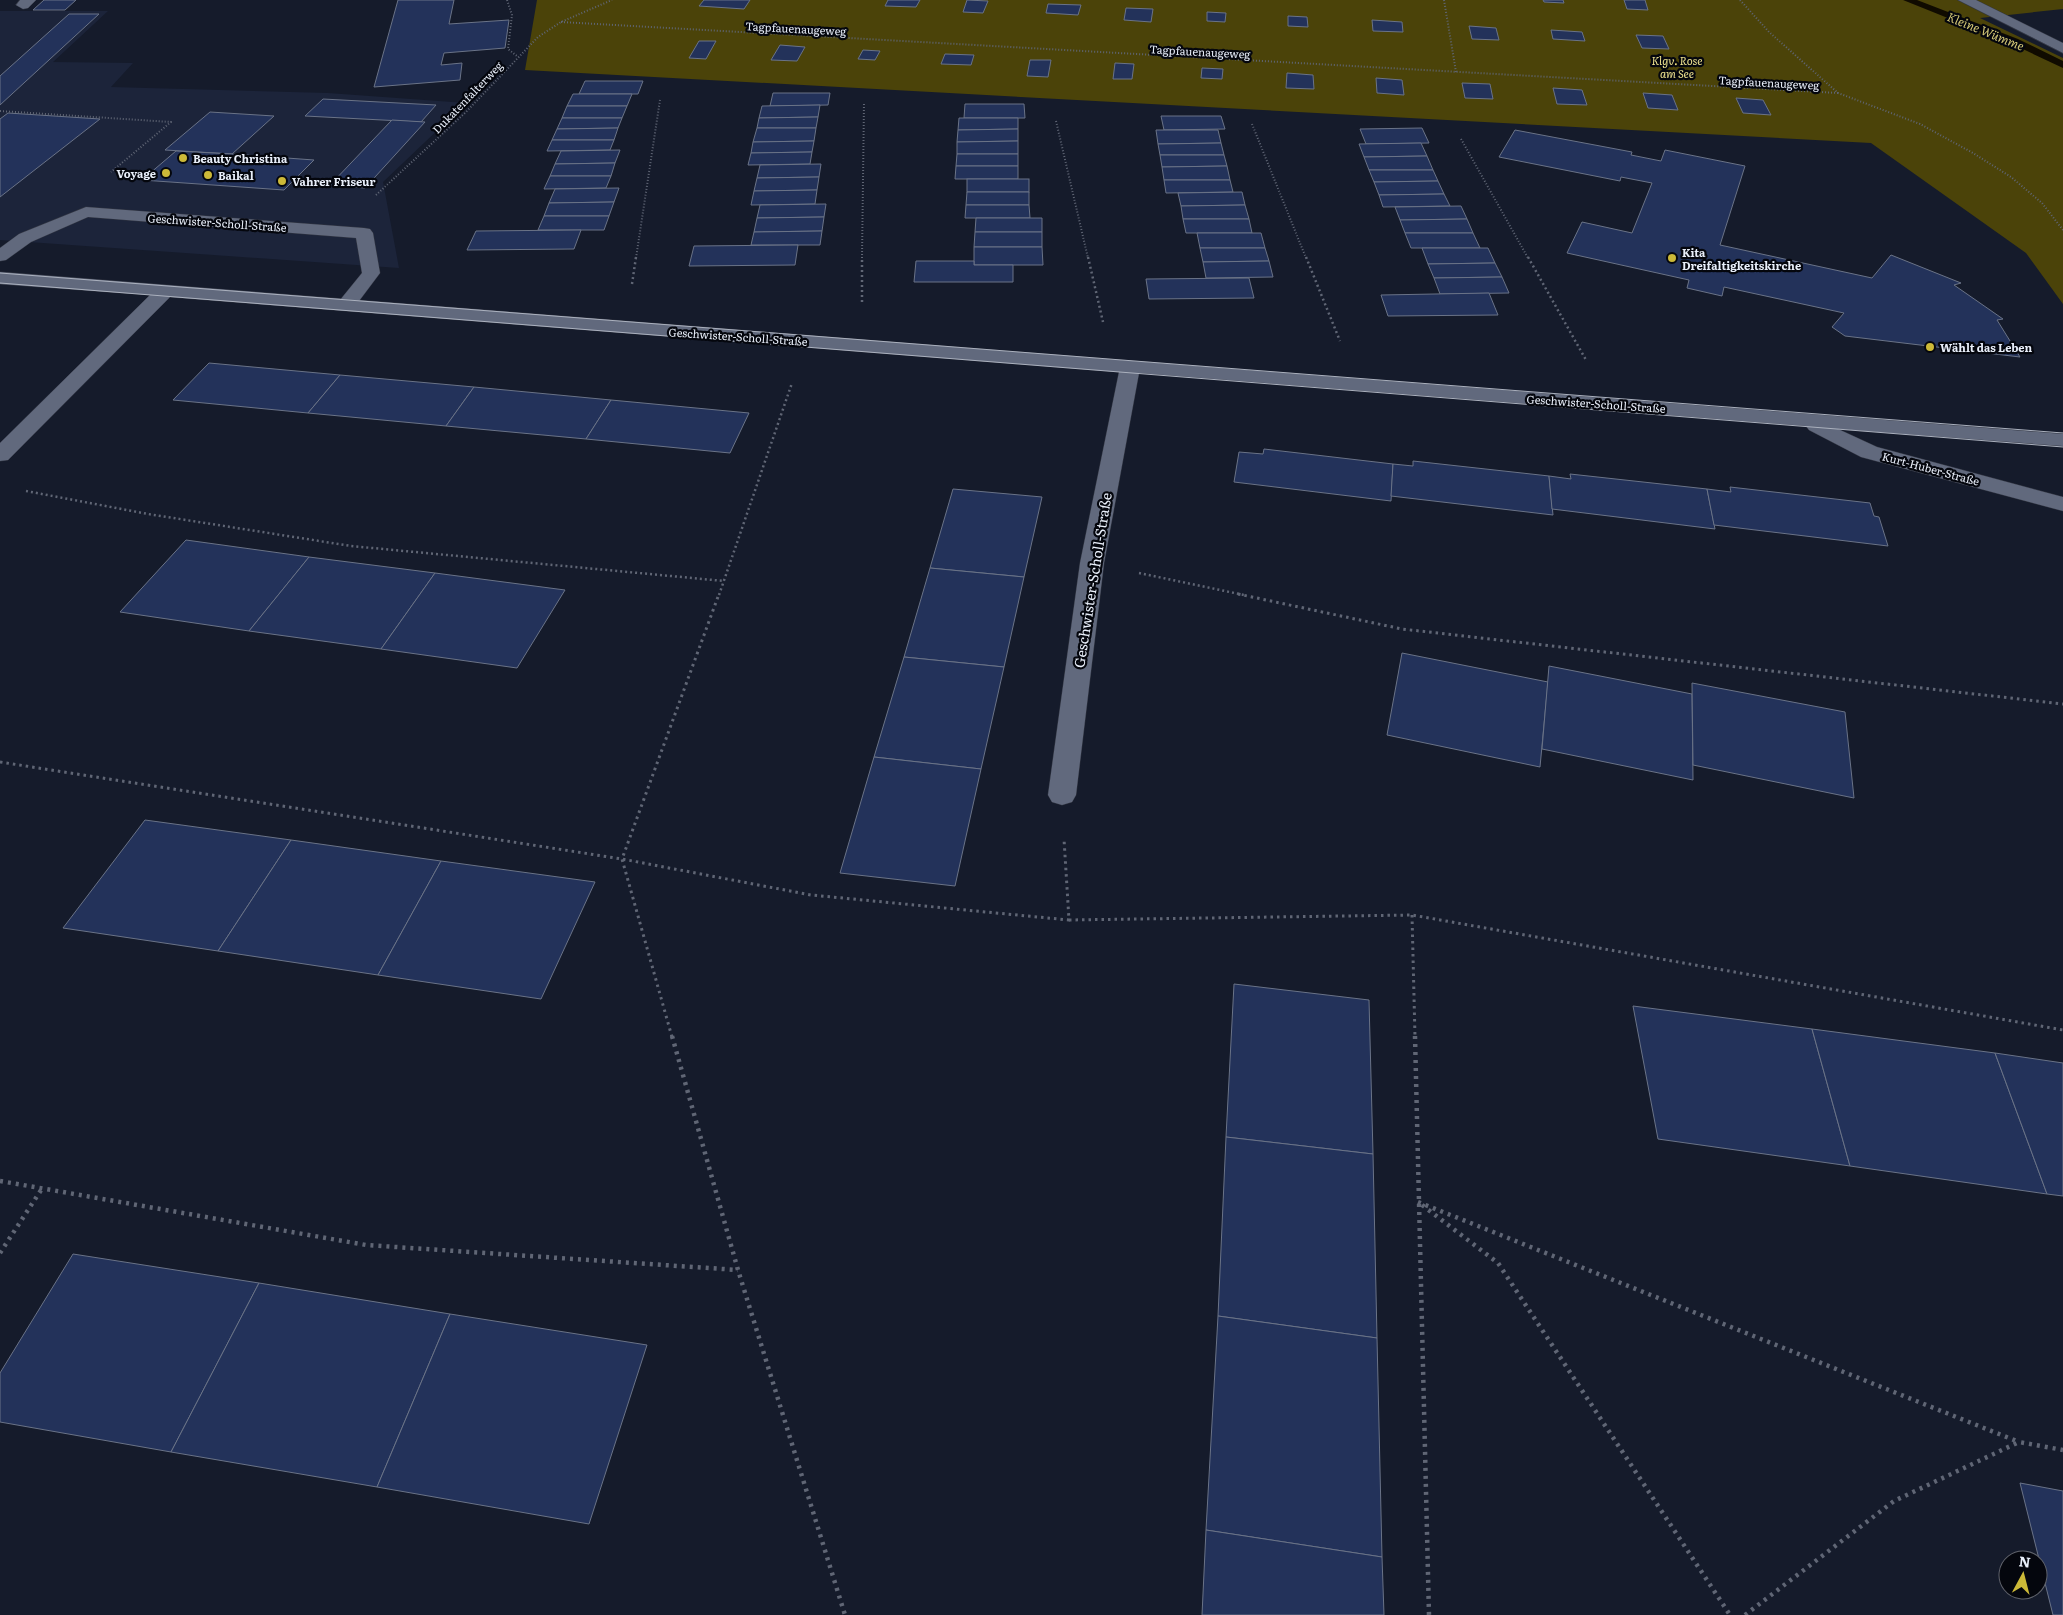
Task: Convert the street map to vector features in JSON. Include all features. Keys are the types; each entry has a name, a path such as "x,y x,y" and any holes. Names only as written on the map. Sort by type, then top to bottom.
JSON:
{"street":[{"path":"1965,0 2063,49"},
{"name":"Geschwister-Scholl-Straße","path":"0,256 24,238 86,212 364,233"},
{"path":"346,305 371,273 364,233"},
{"name":"Geschwister-Scholl-Straße","path":"0,278 2063,440"},
{"path":"0,455 165,291"},
{"name":"Geschwister-Scholl-Straße","path":"1062,795 1092,563 1130,367"},
{"name":"Kurt-Huber-Straße","path":"1803,420 1869,452 2063,504"}],"path":[{"path":"507,0 512,16 508,49 517,56"},
{"name":"Dukatenfalterweg","path":"364,233 367,202 466,112 517,56 538,37 561,22 612,0"},
{"path":"1444,0 1456,72"},
{"path":"1740,0 1769,32 1838,93 1920,124 1981,158 2012,177 2042,203 2063,230"},
{"name":"Tagpfauenaugeweg","path":"561,22 1838,93"},
{"path":"631,293 660,100"},
{"path":"861,345 864,102"},
{"path":"0,111 171,122 124,161"},
{"path":"1056,121 1104,329 1130,367"},
{"path":"1252,124 1342,347 1362,385"},
{"path":"1461,139 1589,365"},
{"path":"795,375 724,581 622,858 738,1270 845,1615"},
{"path":"18,489 148,514 351,546 724,581"},
{"path":"1092,563 1402,629 2063,704"},
{"path":"0,762 622,858 811,895 1069,920 1412,915 2063,1030"},
{"path":"1062,795 1069,920"},
{"path":"1412,915 1429,1615"},
{"path":"0,1181 366,1245 738,1270"},
{"path":"0,1254 42,1187"},
{"path":"1418,1202 2019,1442 2063,1450"},
{"path":"1418,1202 1498,1263 1730,1615"},
{"path":"1745,1615 1894,1501 2019,1442"}],"shaded area":[{"path":"0,11 108,11 53,62 133,63 111,87 328,93 466,103 383,182 399,268 0,240"}],"green space":[{"name":"Klgv. Rose am See","path":"537,0 2063,0 2063,9 1980,18 2063,58 2063,304 2026,253 1871,143 525,70"}],"building":[{"path":"44,0 76,0 65,10 33,10"},
{"path":"398,0 454,0 449,24 509,20 505,48 444,53 441,65 462,63 460,80 374,87"},
{"path":"704,0 750,0 744,9 699,6"},
{"path":"888,0 920,0 916,7 885,6"},
{"path":"967,0 988,1 983,13 963,12"},
{"path":"1543,0 1563,0 1564,3 1544,2"},
{"path":"1624,0 1645,0 1648,10 1627,9"},
{"path":"1048,4 1081,5 1078,15 1046,13"},
{"path":"1126,8 1153,9 1151,22 1124,20"},
{"path":"1207,12 1226,13 1225,22 1207,21"},
{"path":"69,14 99,14 0,105 0,76"},
{"path":"1288,16 1307,17 1308,27 1288,26"},
{"path":"1372,20 1402,22 1403,32 1373,31"},
{"path":"1469,26 1496,28 1499,40 1472,39"},
{"path":"1551,30 1582,32 1585,41 1553,39"},
{"path":"1636,35 1663,36 1669,49 1642,48"},
{"path":"699,41 716,41 706,59 689,58"},
{"path":"780,45 805,47 797,61 771,60"},
{"path":"863,50 880,51 875,60 858,59"},
{"path":"945,54 974,55 971,65 941,64"},
{"path":"1030,60 1051,60 1048,77 1027,76"},
{"path":"1115,63 1134,64 1132,79 1113,79"},
{"path":"1202,68 1223,69 1222,79 1201,78"},
{"path":"1287,73 1313,75 1314,89 1286,88"},
{"path":"1376,78 1402,80 1404,95 1377,93"},
{"path":"585,81 643,81 638,94 579,94"},
{"path":"1462,83 1490,84 1493,99 1465,98"},
{"path":"1553,88 1582,90 1587,105 1557,104"},
{"path":"773,93 830,93 828,105 770,106"},
{"path":"1643,93 1672,95 1678,110 1648,108"},
{"path":"573,94 632,94 627,106 567,106"},
{"path":"1736,98 1763,100 1771,115 1743,113"},
{"path":"323,99 436,105 421,122 305,116"},
{"path":"965,104 1024,104 1025,118 964,118"},
{"path":"820,105 818,117 759,118 762,106"},
{"path":"567,106 627,106 622,118 562,118"},
{"path":"210,112 274,116 232,154 165,150"},
{"path":"8,113 100,119 0,197 0,119"},
{"path":"1161,116 1221,116 1225,129 1164,130"},
{"path":"818,117 816,128 757,128 759,118"},
{"path":"562,118 622,118 618,128 557,129"},
{"path":"959,118 1018,118 1018,129 958,130"},
{"path":"392,120 425,122 365,188 330,185"},
{"path":"618,128 614,140 552,140 557,129"},
{"path":"757,128 816,128 814,141 753,142"},
{"path":"1422,128 1429,143 1366,144 1360,129"},
{"path":"1018,129 1018,141 957,142 958,130"},
{"path":"1156,130 1218,130 1221,143 1158,144"},
{"path":"1515,130 1632,152 1631,155 1661,161 1665,150 1745,166 1720,245 1872,278 1891,255 1961,283 1954,285 2003,319 1997,320 2020,357 1845,336 1832,327 1844,313 1724,287 1722,296 1687,288 1689,280 1567,253 1582,222 1632,233 1652,183 1621,177 1620,181 1499,157"},
{"path":"552,140 614,140 610,150 547,151"},
{"path":"814,141 812,152 751,153 753,142"},
{"path":"1018,141 1018,154 957,154 957,142"},
{"path":"1221,143 1224,155 1160,155 1158,144"},
{"path":"1421,143 1427,156 1364,157 1359,144"},
{"path":"620,150 615,163 555,164 561,151"},
{"path":"176,151 314,160 284,190 142,180"},
{"path":"812,152 810,164 748,165 751,153"},
{"path":"957,154 1018,154 1018,166 956,166"},
{"path":"1160,155 1224,155 1227,166 1162,167"},
{"path":"1427,156 1433,170 1369,170 1364,157"},
{"path":"615,163 611,176 550,176 555,164"},
{"path":"821,164 819,177 757,178 760,165"},
{"path":"956,166 1018,166 1018,179 955,179"},
{"path":"1227,166 1230,180 1164,180 1162,167"},
{"path":"1369,170 1433,170 1438,181 1374,182"},
{"path":"550,176 611,176 606,188 544,189"},
{"path":"819,177 817,190 754,191 757,178"},
{"path":"967,179 1029,179 1029,192 967,192"},
{"path":"1164,180 1230,180 1233,192 1166,193"},
{"path":"1438,181 1444,194 1379,195 1374,182"},
{"path":"619,188 614,202 549,203 555,189"},
{"path":"817,190 815,204 751,205 754,191"},
{"path":"967,192 1029,192 1029,205 966,205"},
{"path":"1242,192 1245,205 1181,206 1178,193"},
{"path":"1444,194 1450,206 1383,207 1379,195"},
{"path":"614,202 609,216 544,216 549,203"},
{"path":"826,204 824,217 757,218 760,205"},
{"path":"966,205 1029,205 1030,218 965,218"},
{"path":"1245,205 1249,219 1183,219 1181,206"},
{"path":"1461,206 1467,219 1400,220 1395,207"},
{"path":"544,216 609,216 604,230 538,230"},
{"path":"824,217 822,231 754,232 757,218"},
{"path":"976,218 1042,218 1042,232 975,232"},
{"path":"1183,219 1249,219 1252,233 1186,233"},
{"path":"1467,219 1473,233 1405,233 1400,220"},
{"path":"581,230 574,249 467,250 476,231"},
{"path":"822,231 820,245 751,245 754,232"},
{"path":"975,232 1042,232 1042,247 974,247"},
{"path":"1197,233 1261,233 1265,248 1200,248"},
{"path":"1405,233 1473,233 1480,248 1411,248"},
{"path":"798,245 795,265 689,266 694,246"},
{"path":"974,247 1042,247 1043,265 974,265"},
{"path":"1200,248 1265,248 1269,261 1203,262"},
{"path":"1422,248 1488,248 1495,263 1428,264"},
{"path":"916,261 974,261 974,265 1013,265 1013,282 914,282"},
{"path":"1269,261 1273,277 1206,278 1203,262"},
{"path":"1495,263 1502,277 1434,278 1428,264"},
{"path":"1502,277 1509,293 1440,294 1434,278"},
{"path":"1249,278 1254,298 1149,299 1146,279"},
{"path":"1489,293 1498,315 1388,316 1381,295"},
{"path":"209,363 340,375 308,413 173,400"},
{"path":"340,375 474,387 446,426 308,413"},
{"path":"474,387 611,400 586,439 446,426"},
{"path":"611,400 749,413 730,453 586,439"},
{"path":"1264,449 1393,464 1391,501 1234,482 1239,452 1263,454"},
{"path":"1413,461 1549,476 1553,515 1391,496 1393,464 1413,466"},
{"path":"1570,474 1707,489 1715,529 1552,509 1549,476 1571,479"},
{"path":"1730,487 1870,503 1874,516 1879,517 1888,546 1714,525 1707,489 1731,492"},
{"path":"953,489 1042,497 1024,577 930,568"},
{"path":"186,540 309,557 249,631 120,612"},
{"path":"309,557 435,573 381,649 249,631"},
{"path":"930,568 1024,577 1004,667 904,657"},
{"path":"435,573 565,590 517,668 381,649"},
{"path":"1402,653 1548,682 1540,767 1387,735"},
{"path":"904,657 1004,667 981,769 874,757"},
{"path":"1549,666 1692,694 1693,780 1542,749"},
{"path":"1692,683 1845,712 1854,798 1693,765"},
{"path":"874,757 981,769 955,886 840,873"},
{"path":"145,820 291,840 218,951 63,928"},
{"path":"291,840 441,861 378,975 218,951"},
{"path":"441,861 595,882 541,999 378,975"},
{"path":"1234,984 1369,1000 1373,1154 1226,1137"},
{"path":"1633,1006 1812,1029 1850,1166 1658,1139"},
{"path":"1812,1029 1995,1053 2047,1194 1850,1166"},
{"path":"1995,1053 2063,1063 2063,1196 2047,1194"},
{"path":"1226,1137 1373,1154 1377,1338 1218,1316"},
{"path":"73,1254 259,1283 171,1452 0,1422 0,1373"},
{"path":"259,1283 450,1314 377,1487 171,1452"},
{"path":"450,1314 647,1345 589,1524 377,1487"},
{"path":"1218,1316 1377,1338 1382,1557 1206,1530"},
{"path":"2020,1483 2063,1491 2063,1615 2053,1615 2048,1595 2048,1550 2037,1550"},
{"path":"1206,1530 1382,1557 1384,1615 1202,1615"}],"waterway":[{"name":"Kleine Wümme","path":"1908,0 2014,41 2063,65"}],"tram line":[{"path":"0,273 2063,433"},
{"path":"0,283 2063,447"}],"place":[{"name":"Beauty Christina","path":"183,158"},
{"name":"Voyage","path":"166,173"},
{"name":"Baikal","path":"208,175"},
{"name":"Vahrer Friseur","path":"282,181"},
{"name":"Kita Dreifaltigkeitskirche","path":"1672,258"},
{"name":"Wählt das Leben","path":"1930,347"}]}
